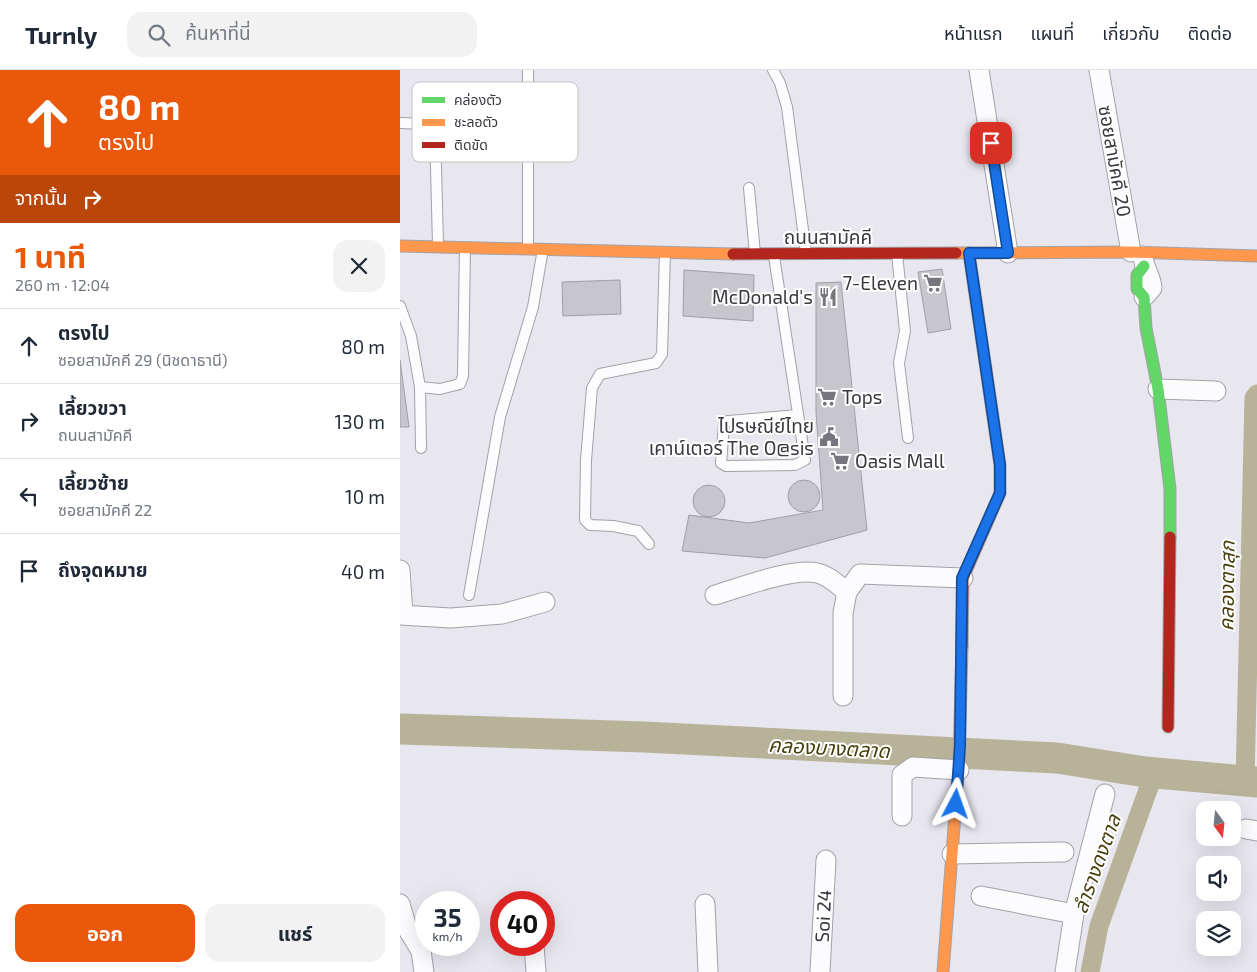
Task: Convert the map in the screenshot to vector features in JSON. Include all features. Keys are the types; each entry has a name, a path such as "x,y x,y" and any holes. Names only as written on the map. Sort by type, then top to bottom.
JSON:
{"street":[{"path":"979,70 1008,253"},
{"name":"ซอยสามัคคี 20","path":"1099,70 1139,257 1150,275 1152,288 1144,298"},
{"name":"ถนนสามัคคี","path":"400,246 665,250 755,254 1008,253 1139,257 1257,256"},
{"path":"943,972 959,766 962,578 1000,493 1000,465 969,253"},
{"path":"1144,298 1146,328 1158,388 1170,489 1168,727"},
{"path":"1158,388 1216,391"},
{"path":"400,570 402,615 451,618 502,614 545,602"},
{"path":"715,595 762,581 802,573 817,573 847,592"},
{"path":"843,696 843,613 847,592 860,574 962,578"},
{"path":"902,816 902,775 907,770 913,767 959,766"},
{"path":"1065,972 1074,914 1105,794"},
{"path":"952,854 1064,852"},
{"name":"Soi 24","path":"820,972 826,860"},
{"path":"981,896 1074,914"},
{"path":"400,904 407,928 422,951 424,972"},
{"path":"705,904 708,972"},
{"path":"535,956 536,972"}],"lane":[{"path":"773,70 787,106 806,254"},
{"path":"437,162 438,246"},
{"path":"528,162 528,248"},
{"path":"749,188 755,254"},
{"path":"420,388 440,389 462,382 465,247"},
{"path":"469,595 500,417 533,307 544,248"},
{"path":"649,544 638,531 613,526 590,525 585,520 586,460 592,388 600,374 656,363 662,354 665,250"},
{"path":"774,254 805,460 801,464 726,466 720,463 724,424 728,421 798,415"},
{"path":"897,254 905,331 899,362 908,438"},
{"path":"400,306 411,336 420,388 420,448"}],"building":[{"path":"942,269 951,329 928,333 918,272"},
{"path":"684,270 754,275 753,321 683,316"},
{"path":"620,280 621,314 563,316 562,282"},
{"name":"Oasis Mall","path":"841,282 867,530 765,558 682,551 689,515 749,523 823,510 816,412 816,283"},
{"path":"400,360 409,427 400,427"},
{"path":"804,480 816,484 820,496 816,508 804,512 792,508 788,496 792,484"},
{"path":"709,485 721,489 725,501 721,513 709,517 697,513 693,501 697,489"}],"waterway":[{"name":"คลองตาสุก","path":"1245,781 1254,398 1257,394"},
{"name":"คลองบางตลาด","path":"400,729 644,737 1057,758 1145,772 1257,782"},
{"name":"ลำรางดงตาล","path":"1090,972 1099,926 1154,773"}],"traffic: fast":[{"path":"1144,266 1137,275 1137,289 1144,297 1146,328 1158,389 1170,489 1170,537"}],"traffic: slow":[{"path":"400,246 733,254"},
{"path":"956,253 1131,252 1257,256"},
{"path":"943,972 959,762 962,647"}],"traffic: jam":[{"path":"733,254 956,253"},
{"path":"962,647 963,578 1000,493 1000,465 969,253"},
{"path":"1168,727 1170,537"}],"place":[{"name":"7-Eleven","path":"933,283"},
{"name":"McDonald's","path":"828,297"},
{"name":"Tops","path":"827,397"},
{"name":"ไปรษณีย์ไทย เคาน์เตอร์ The O@sis","path":"829,437"},
{"name":"Oasis Mall","path":"840,461"}],"route":[{"path":"956,804 960,745 962,578 1000,493 1000,465 969,253 1008,253 991,143"}]}
